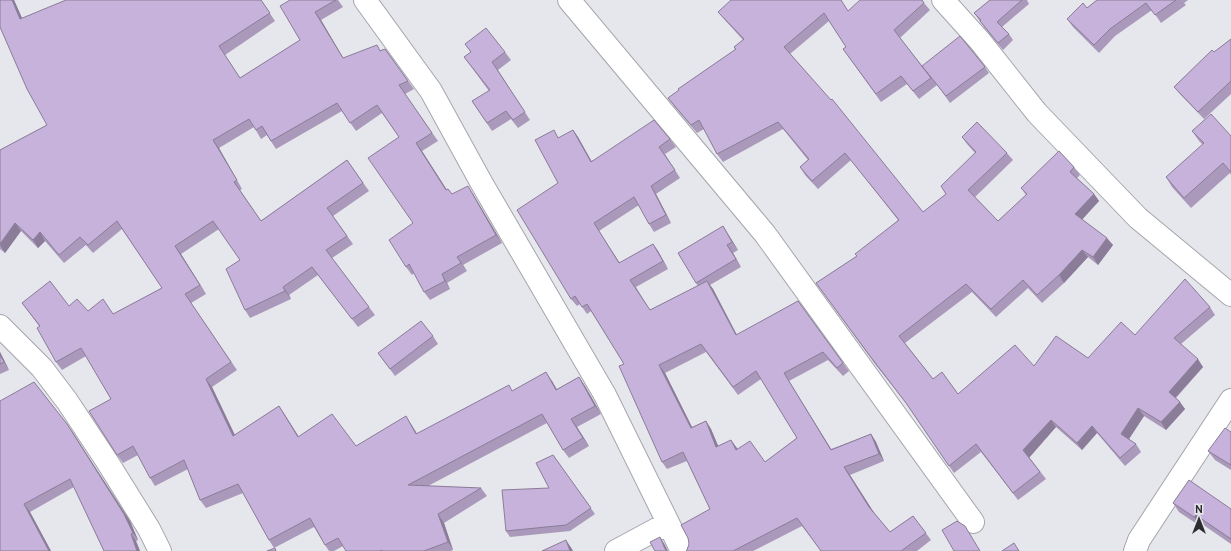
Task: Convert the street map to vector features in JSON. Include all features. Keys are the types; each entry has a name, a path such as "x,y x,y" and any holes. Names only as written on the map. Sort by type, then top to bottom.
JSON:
{"street":[{"path":"365,0 431,91 481,182 605,395 682,551"},
{"path":"569,0 765,234 973,522"},
{"path":"943,0 980,41 1037,113 1138,218 1231,295"},
{"path":"0,326 42,368 66,401 149,529 160,551"},
{"path":"1135,551 1140,540 1231,400"},
{"path":"616,551 668,523"}],"building":[{"path":"0,0 12,0 20,19 66,0 261,0 270,13 219,46 240,78 300,40 280,6 290,0 336,0 315,12 343,58 377,45 380,51 385,49 408,81 399,85 432,133 416,143 446,190 448,189 452,194 468,186 496,235 457,257 461,263 442,274 445,281 424,292 409,264 406,267 389,240 413,223 368,158 399,137 377,105 350,123 337,103 271,141 262,126 256,130 249,119 213,140 237,180 234,182 261,221 347,160 363,183 327,208 347,236 326,250 369,307 352,319 312,267 283,287 285,291 245,310 226,269 240,260 213,221 175,246 200,285 185,294 231,362 206,379 233,436 279,406 298,437 332,414 356,446 406,416 416,434 509,385 512,391 546,372 556,390 579,377 595,406 571,419 583,438 563,450 542,414 408,485 481,488 438,514 448,542 424,551 346,551 338,538 325,545 310,518 269,540 238,484 200,500 184,460 150,478 133,446 117,455 89,411 111,399 81,348 56,362 37,328 40,326 22,303 50,281 69,306 77,299 88,311 103,299 113,314 162,288 117,221 88,245 80,237 59,255 40,232 33,240 15,223 0,244 0,150 47,125 27,89 0,27"},
{"path":"731,0 841,0 848,11 860,0 922,0 924,3 894,30 931,78 913,91 901,76 876,94 843,49 846,47 824,13 784,47 831,100 832,99 923,212 946,194 941,186 976,152 962,137 977,122 1007,153 968,190 998,221 1027,194 1021,188 1059,151 1074,167 1070,172 1094,194 1075,214 1107,238 1093,257 1082,250 1059,275 1037,295 1023,280 991,309 966,284 899,336 933,379 942,372 958,394 1015,345 1034,366 1056,336 1088,358 1121,322 1135,335 1185,279 1210,307 1174,338 1198,359 1169,392 1180,402 1161,422 1138,408 1121,434 1136,444 1120,458 1092,426 1077,443 1051,420 1023,450 1040,472 1013,493 976,444 949,466 906,403 816,283 857,256 855,254 899,220 845,153 812,181 800,167 809,159 778,122 717,154 699,120 691,125 668,98 679,90 678,89 736,49 734,47 744,39 718,12"},
{"path":"990,0 1022,0 997,22 1009,34 998,43 974,13"},
{"path":"1097,0 1176,0 1155,15 1146,3 1110,29 1094,45 1067,19 1083,3 1087,8"},
{"path":"486,28 505,52 492,62 525,112 513,120 506,111 487,123 472,101 490,90 464,57 471,52 465,44"},
{"path":"960,36 985,67 946,96 922,66"},
{"path":"1231,39 1231,81 1198,112 1174,87 1212,50 1214,52"},
{"path":"1211,114 1231,136 1231,172 1223,163 1184,198 1166,177 1204,143 1192,131"},
{"path":"654,120 670,139 659,147 675,170 651,186 666,215 649,224 634,197 594,223 619,263 653,244 663,261 630,280 650,310 707,281 736,335 798,301 843,363 837,368 823,352 784,373 831,450 871,434 879,454 844,467 869,507 890,532 913,516 926,533 901,551 821,551 797,518 733,551 686,551 689,544 688,538 681,525 710,509 683,452 662,462 619,366 624,364 587,304 582,307 575,296 571,299 517,210 558,183 535,140 554,130 558,138 573,130 591,162","holes":["701,344 733,387 756,371 797,438 765,462 750,441 736,450 731,440 716,447 706,421 691,428 659,365"]},
{"path":"723,226 732,242 727,245 736,259 696,283 678,253"},
{"path":"421,321 433,336 390,369 378,353"},
{"path":"0,355 4,362 0,364"},
{"path":"34,382 67,424 124,514 133,533 131,534 137,551 104,551 70,479 24,504 49,551 0,551 0,401"},
{"path":"1225,428 1231,432 1231,465 1208,451"},
{"path":"553,455 591,508 566,525 506,531 502,490 549,488 536,463"},
{"path":"1189,480 1231,509 1231,539 1196,515 1194,517 1173,503"},
{"path":"957,521 965,526 980,551 954,551 942,530"},
{"path":"660,537 667,551 655,551 650,542"},
{"path":"566,540 570,551 542,551"},
{"path":"1014,543 1019,551 1002,551"},
{"path":"275,548 276,551 267,551"}]}
